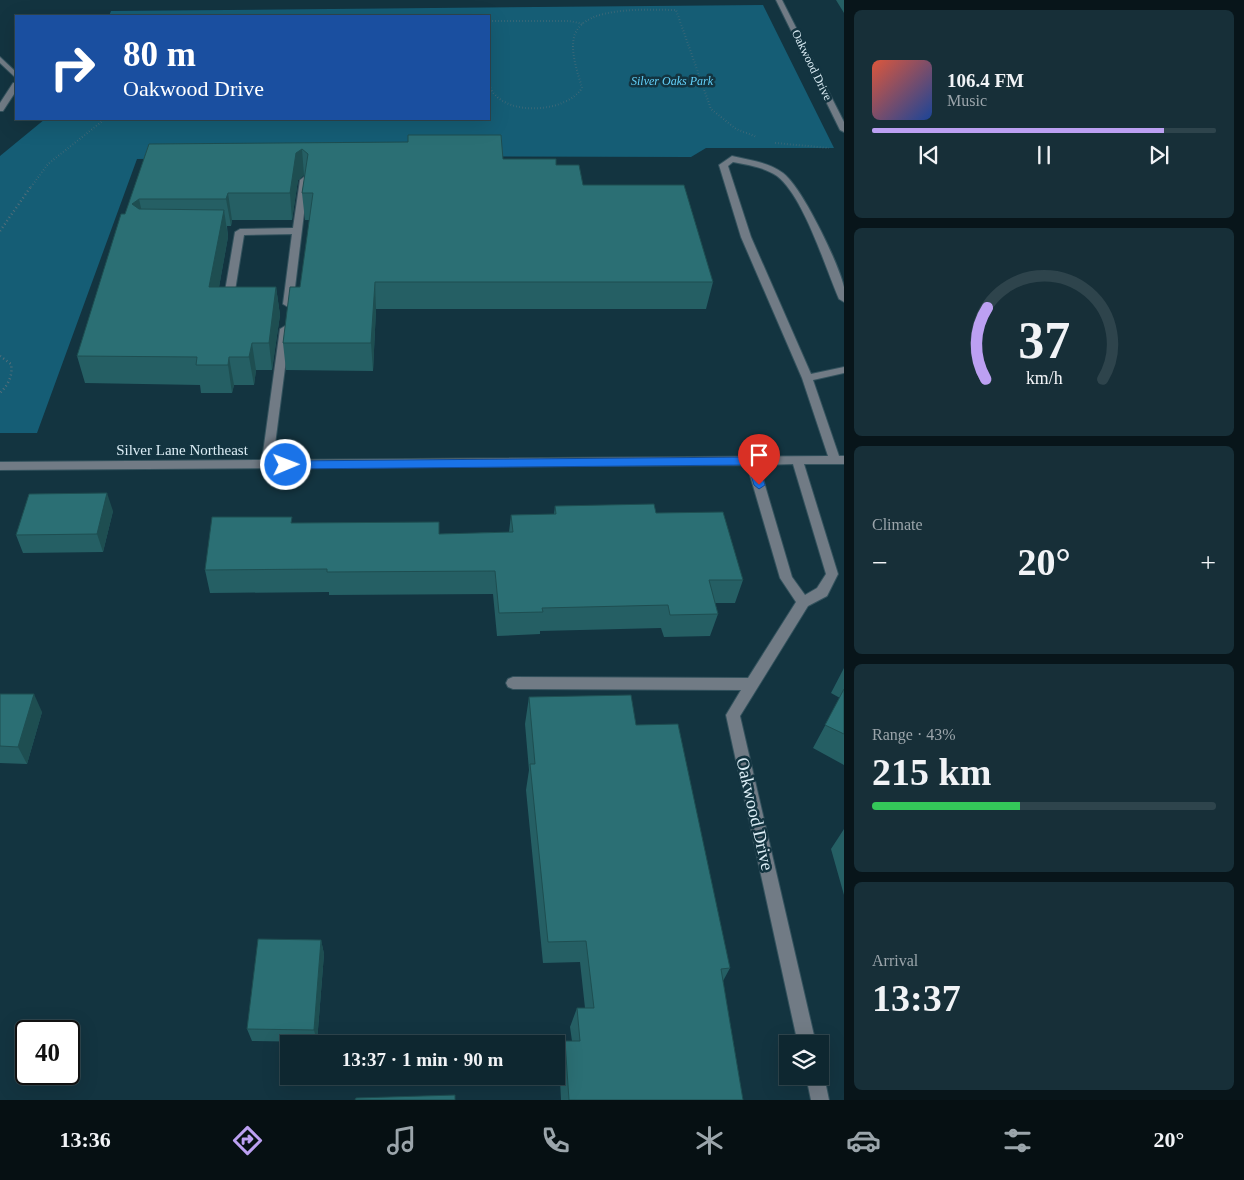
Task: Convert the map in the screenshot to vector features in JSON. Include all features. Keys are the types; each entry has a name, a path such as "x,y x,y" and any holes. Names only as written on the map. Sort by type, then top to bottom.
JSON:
{"street":[{"name":"Oakwood Drive","path":"779,0 844,130"},
{"path":"0,59 15,75"},
{"path":"0,109 15,86"},
{"path":"840,460 746,236 723,165 732,159 762,165 785,179 801,202 844,299"},
{"path":"267,465 304,180"},
{"path":"236,303 228,303 236,232 298,231"},
{"path":"807,378 844,370"},
{"name":"Oakwood Drive","path":"797,460 832,574 822,592 803,602 754,684 733,715 805,1035"},
{"name":"Silver Lane Northeast","path":"0,466 840,460"},
{"path":"752,461 786,578 803,602"},
{"path":"513,684 754,684"},
{"path":"816,1085 820,1100"}],"path":[{"path":"490,71 491,90 501,100 539,107 571,103 580,95 582,88 574,45 575,33 584,24 605,13 676,10 711,109 736,129 762,139"},
{"path":"490,21 569,21 584,24"},
{"path":"0,231 6,220 48,164 104,120"},
{"path":"771,142 791,146 829,148"},
{"path":"0,356 11,364 12,369 9,383 0,394"}],"green space":[{"name":"Silver Oaks Park","path":"763,5 834,148 706,148 691,157 394,156 137,159 37,433 0,433 0,156 44,120 490,120 490,15 109,15 111,11"}],"building":[{"path":"408,135 501,135 503,159 556,159 556,165 579,165 583,185 684,185 713,282 375,282 371,343 283,343 290,287 300,287 313,193 302,193 308,154 302,149 296,153 290,193 228,193 226,199 139,199 132,204 139,209 224,210 209,287 276,287 269,343 252,343 249,357 229,357 228,365 196,365 197,357 77,356 121,214 125,214 149,144 408,142"},
{"path":"107,493 97,534 16,535 29,494"},
{"path":"654,504 656,513 723,512 743,580 709,580 718,614 670,615 668,605 542,608 543,612 499,613 495,571 327,572 327,569 205,570 212,517 292,517 291,523 439,522 439,534 513,532 511,515 556,514 555,506"},
{"path":"844,689 844,734 825,725"},
{"path":"0,694 34,694 18,747 0,746"},
{"path":"631,695 636,725 678,724 730,968 721,969 743,1100 569,1100 565,1041 580,1041 577,1008 594,1008 586,941 548,942 530,764 535,764 529,697"},
{"path":"258,939 321,940 314,1030 247,1029"},
{"path":"455,1095 455,1100 355,1100 356,1098"}],"route":[{"path":"286,465 752,461 759,485"}]}
